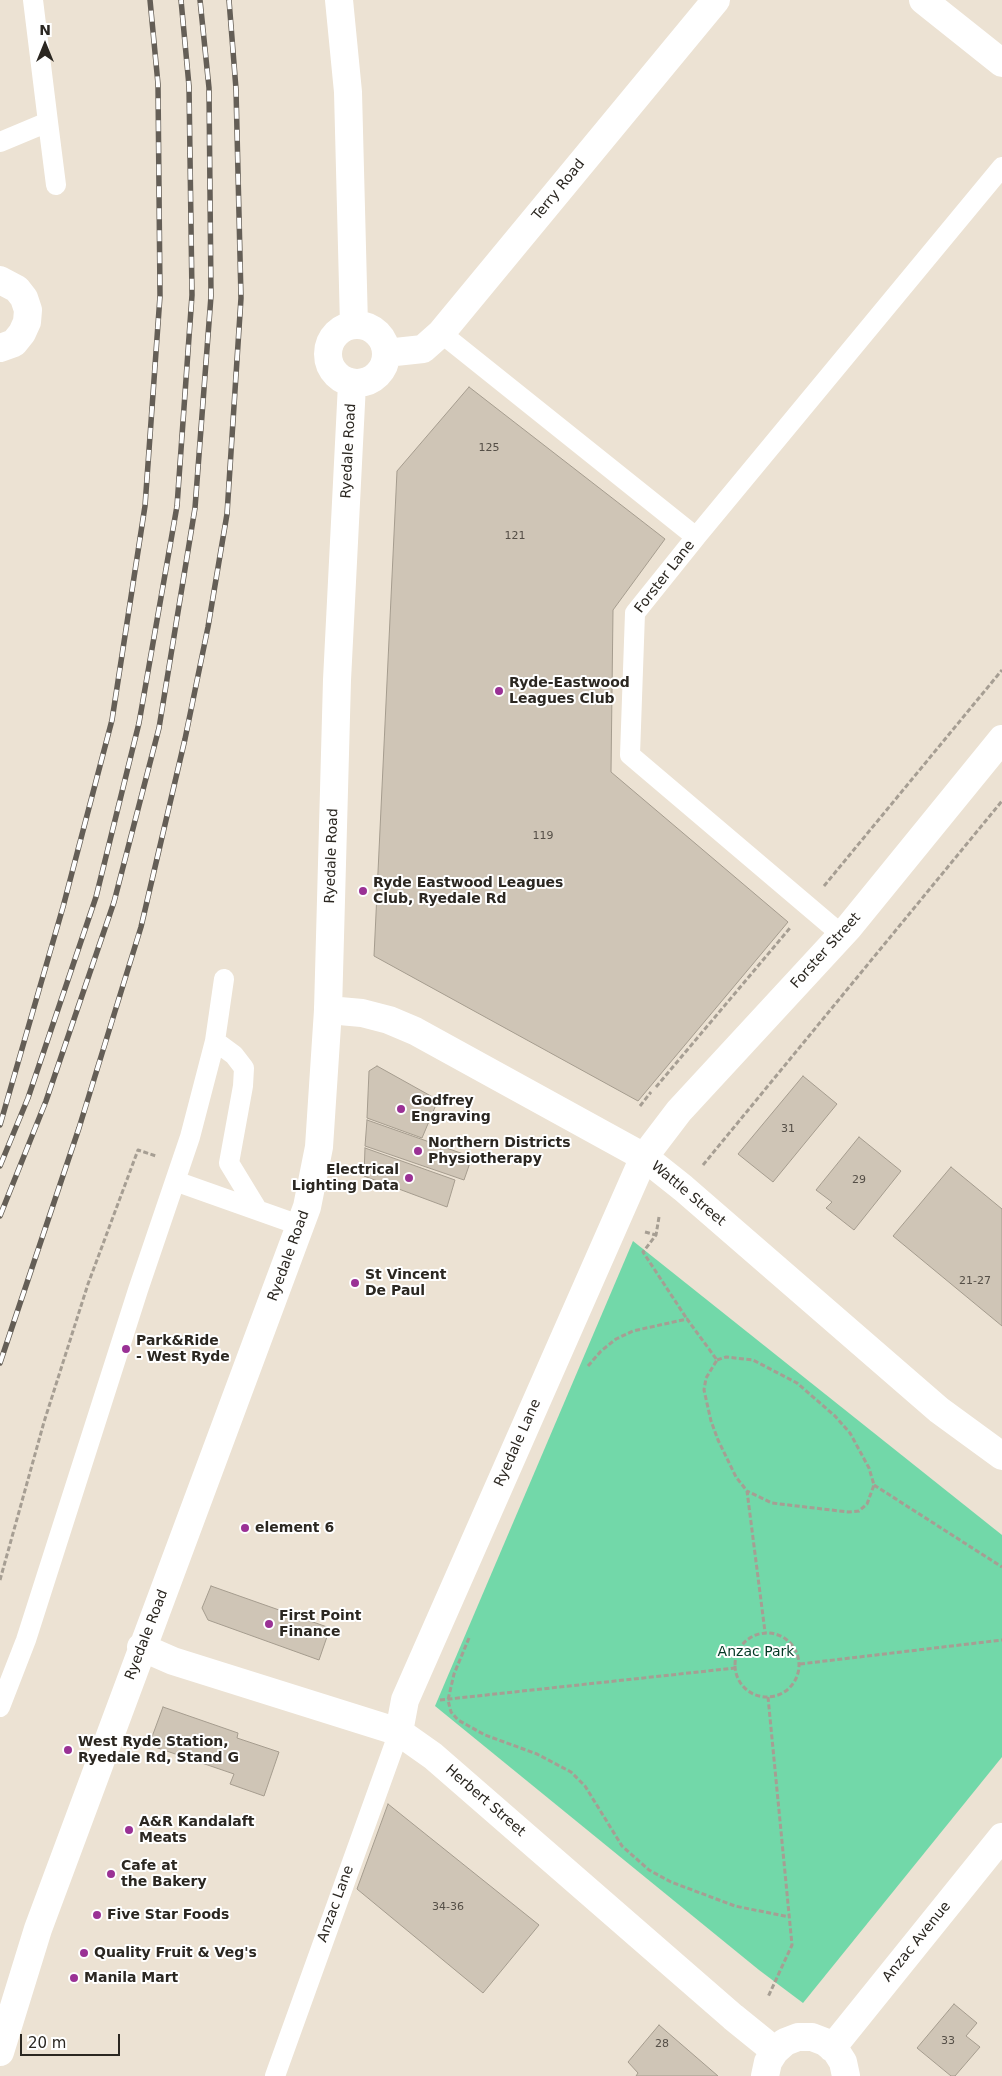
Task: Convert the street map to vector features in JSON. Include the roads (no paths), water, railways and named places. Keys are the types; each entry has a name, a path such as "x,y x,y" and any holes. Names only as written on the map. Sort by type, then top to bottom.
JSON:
{"street":[{"path":"339,0 348,92 354,325"},
{"name":"Terry Road","path":"386,353 423,349 441,333 716,0"},
{"path":"923,0 1002,63"},
{"path":"0,280 17,289 24,298 28,310 27,322 22,333 14,343 0,348"},
{"path":"354,325 373,329 380,336 386,353 382,370 376,376 361,384 352,384 335,375 330,367 327,348 337,332 354,325"},
{"name":"Ryedale Road","path":"0,2052 38,1929 141,1647 189,1529 314,1182 319,1147 328,1010 337,680 352,384"},
{"name":"Forster Street","path":"644,1157 679,1111 842,936 1002,740"},
{"name":"Wattle Street","path":"328,1010 362,1013 389,1020 414,1031 644,1157 683,1188 939,1410 1002,1456"},
{"name":"Ryedale Lane","path":"399,1732 405,1700 644,1157"},
{"name":"Herbert Street","path":"141,1647 173,1661 399,1732 433,1756 733,2017 775,2051"},
{"name":"Anzac Avenue","path":"832,2048 1002,1837"},
{"path":"765,2076 768,2062 775,2051 786,2042 798,2038 812,2038 825,2042 843,2062 846,2076"}],"lane":[{"path":"33,0 56,185"},
{"path":"0,142 48,122"},
{"path":"696,537 1002,167"},
{"name":"Forster Lane","path":"441,333 696,537 634,613 630,755 842,936"},
{"path":"0,1707 26,1640 138,1290 178,1173 215,1041 224,979"},
{"path":"215,1041 234,1055 244,1068 243,1086 229,1163 257,1209"},
{"path":"178,1173 257,1209 300,1225"},
{"name":"Anzac Lane","path":"275,2076 399,1732"}],"railway":[{"path":"0,1125 63,907 112,720 145,506 160,296 158,84 150,0"},
{"path":"0,1166 28,1098 96,897 139,723 177,506 192,295 189,86 181,0"},
{"path":"0,1216 46,1101 114,902 159,728 195,508 211,296 209,88 200,0"},
{"path":"0,1363 79,1128 141,927 185,739 208,627 227,514 241,298 236,89 229,0"}],"place":[{"name":"Ryde-Eastwood Leagues Club","path":"499,691"},
{"name":"Ryde Eastwood Leagues Club, Ryedale Rd","path":"363,891"},
{"name":"Godfrey Engraving","path":"401,1109"},
{"name":"Northern Districts Physiotherapy","path":"418,1151"},
{"name":"Electrical Lighting Data","path":"409,1178"},
{"name":"St Vincent De Paul","path":"355,1283"},
{"name":"Park&Ride - West Ryde","path":"126,1349"},
{"name":"element 6","path":"245,1528"},
{"name":"First Point Finance","path":"269,1624"},
{"name":"West Ryde Station, Ryedale Rd, Stand G","path":"68,1750"},
{"name":"A&R Kandalaft Meats","path":"129,1830"},
{"name":"Cafe at the Bakery","path":"111,1874"},
{"name":"Five Star Foods","path":"97,1915"},
{"name":"Quality Fruit & Veg's","path":"84,1953"},
{"name":"Manila Mart","path":"74,1978"}],"park label":[{"name":"Anzac Park","path":"756,1652"}]}
